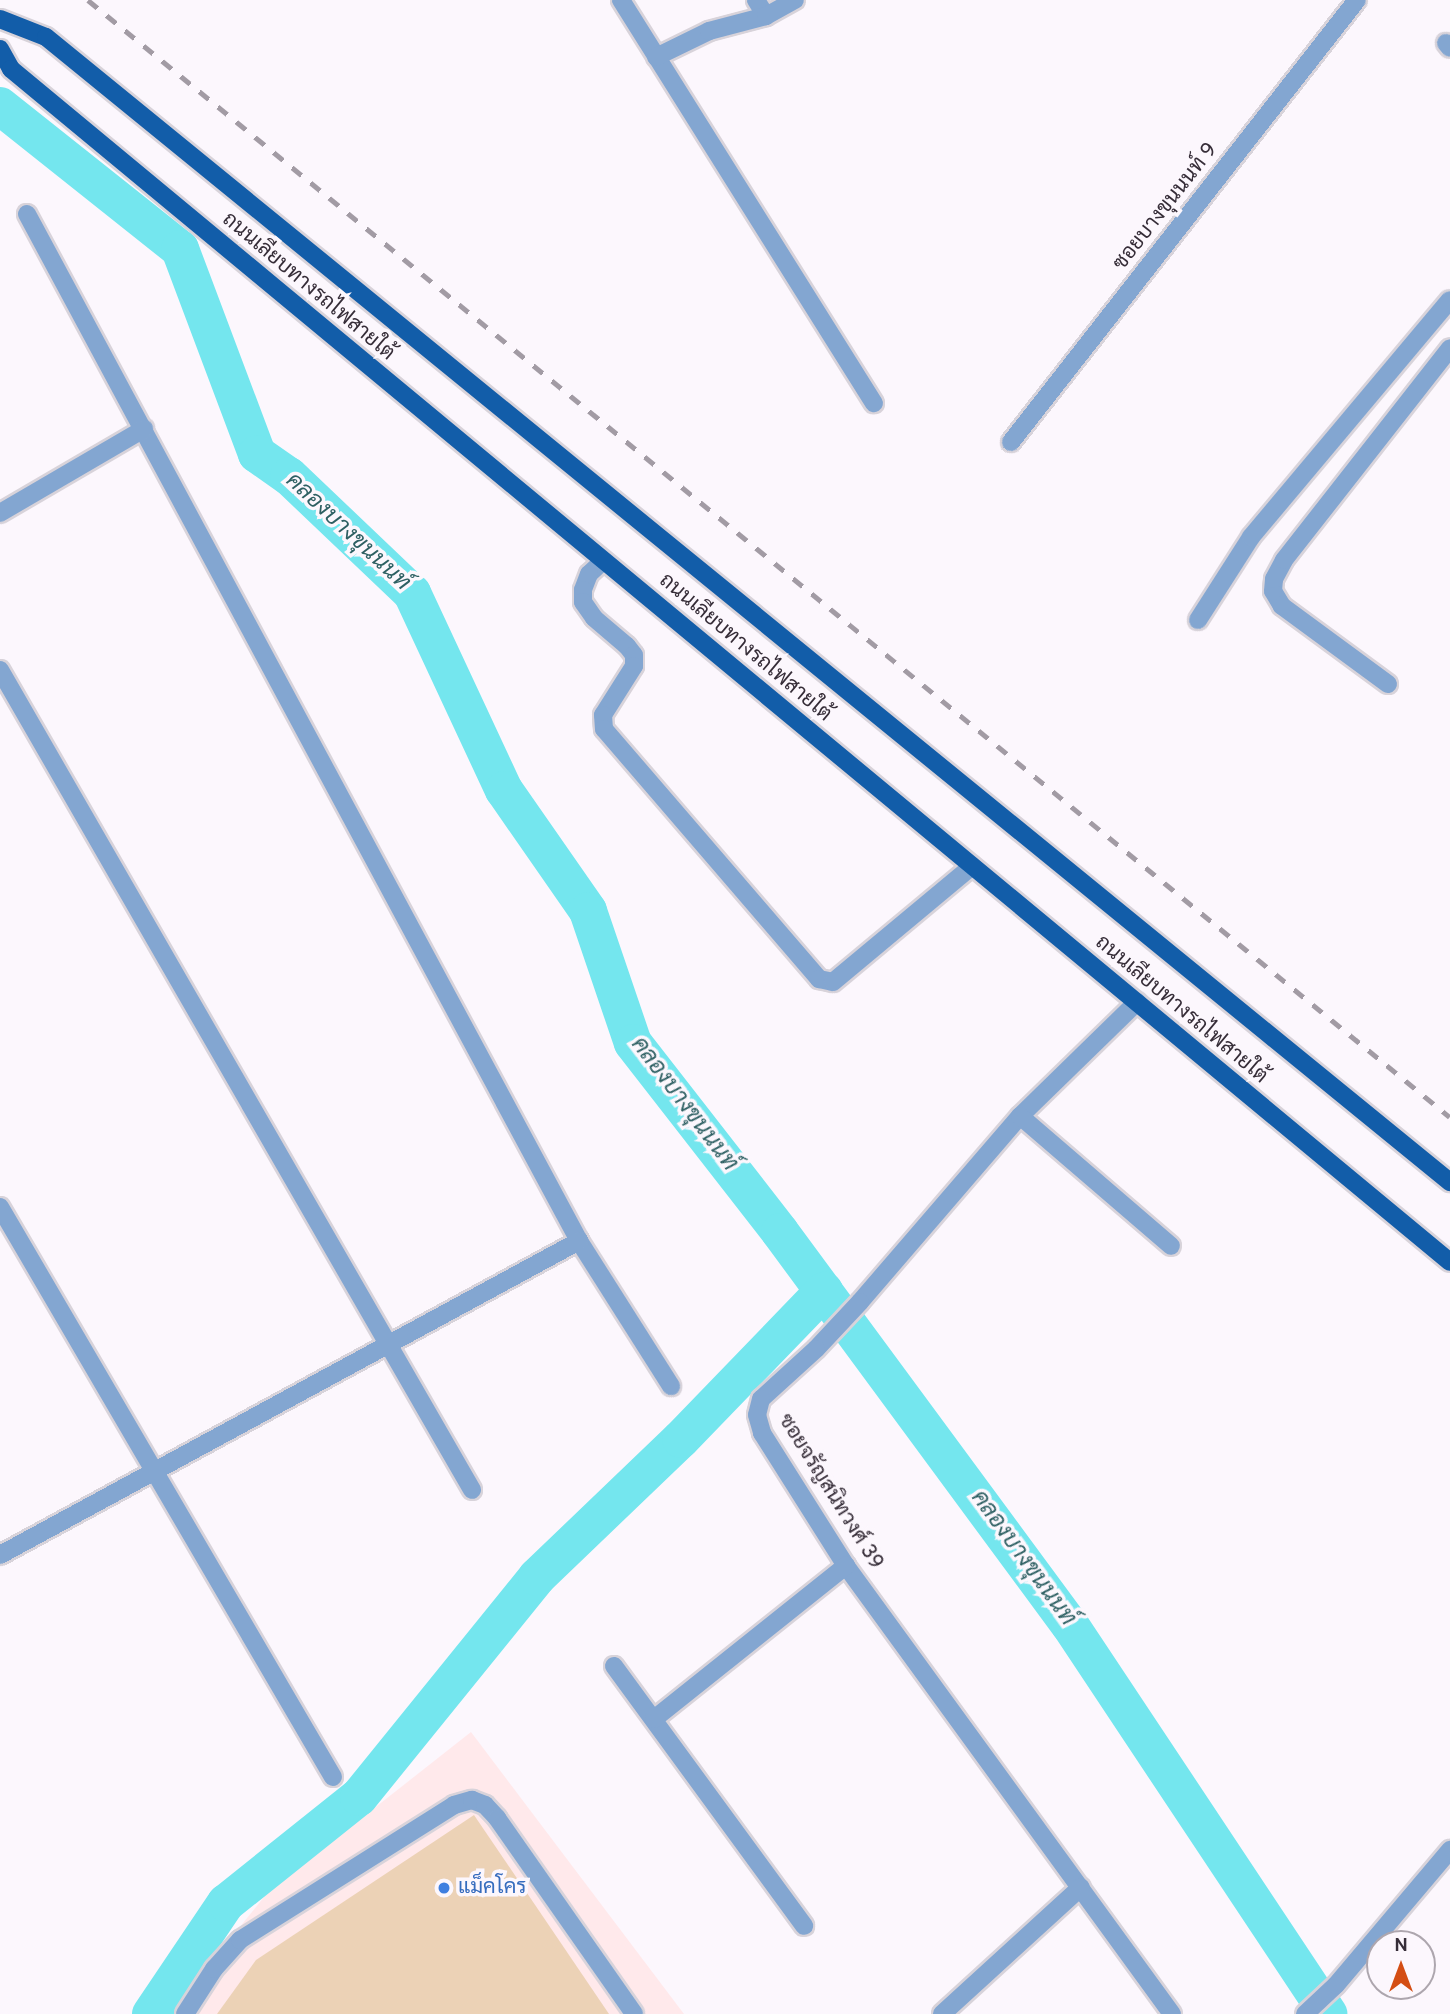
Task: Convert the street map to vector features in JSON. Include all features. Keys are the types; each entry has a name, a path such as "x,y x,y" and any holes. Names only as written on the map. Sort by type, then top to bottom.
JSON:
{"main road":[{"name":"ถนนเลียบทางรถไฟสายใต้","path":"0,19 46,37 1450,1182"},
{"name":"ถนนเลียบทางรถไฟสายใต้","path":"0,49 10,69 1450,1262"}],"street":[{"path":"621,0 874,403"},
{"path":"756,0 766,16"},
{"path":"656,57 709,32 766,16 795,0"},
{"name":"ซอยบางขุนนนท์ 9","path":"1011,442 1357,0"},
{"path":"27,214 579,1241 671,1386"},
{"path":"1198,620 1251,537 1450,300"},
{"path":"1388,684 1282,606 1273,591 1273,579 1283,560 1450,348"},
{"path":"0,513 144,429"},
{"path":"603,561 589,574 583,590 583,602 594,618 634,655 634,666 603,715 604,729 819,979 833,982 972,866"},
{"path":"0,670 472,1490"},
{"name":"ซอยจรัญสนิทวงศ์ 39","path":"1137,1002 1020,1116 860,1302 816,1349 761,1399 757,1415 762,1433 846,1566 1172,2014"},
{"path":"1020,1116 1171,1246"},
{"path":"0,1207 333,1777"},
{"path":"0,1555 579,1241"},
{"path":"654,1719 846,1566"},
{"path":"614,1667 804,1926"},
{"path":"186,2014 214,1969 240,1940 454,1805 472,1800 485,1805 497,1818 634,2014"},
{"path":"1305,2014 1336,1985 1450,1850"},
{"path":"942,2014 1082,1887"}],"shaded area":[{"path":"471,1732 684,2014 169,2014 269,1891"}],"building":[{"name":"แม็คโคร","path":"474,1815 609,2014 217,2014 256,1960"}],"waterway":[{"name":"คลองบางขุนนนท์","path":"0,106 180,249 257,454 289,476 412,593 504,790 588,911 633,1043 780,1232 1070,1625 1328,2014"},
{"path":"151,2014 226,1903 359,1797 537,1577 681,1439 824,1291"}],"railway":[{"path":"88,0 1450,1117"}],"place":[{"name":"แม็คโคร","path":"444,1888"}]}
